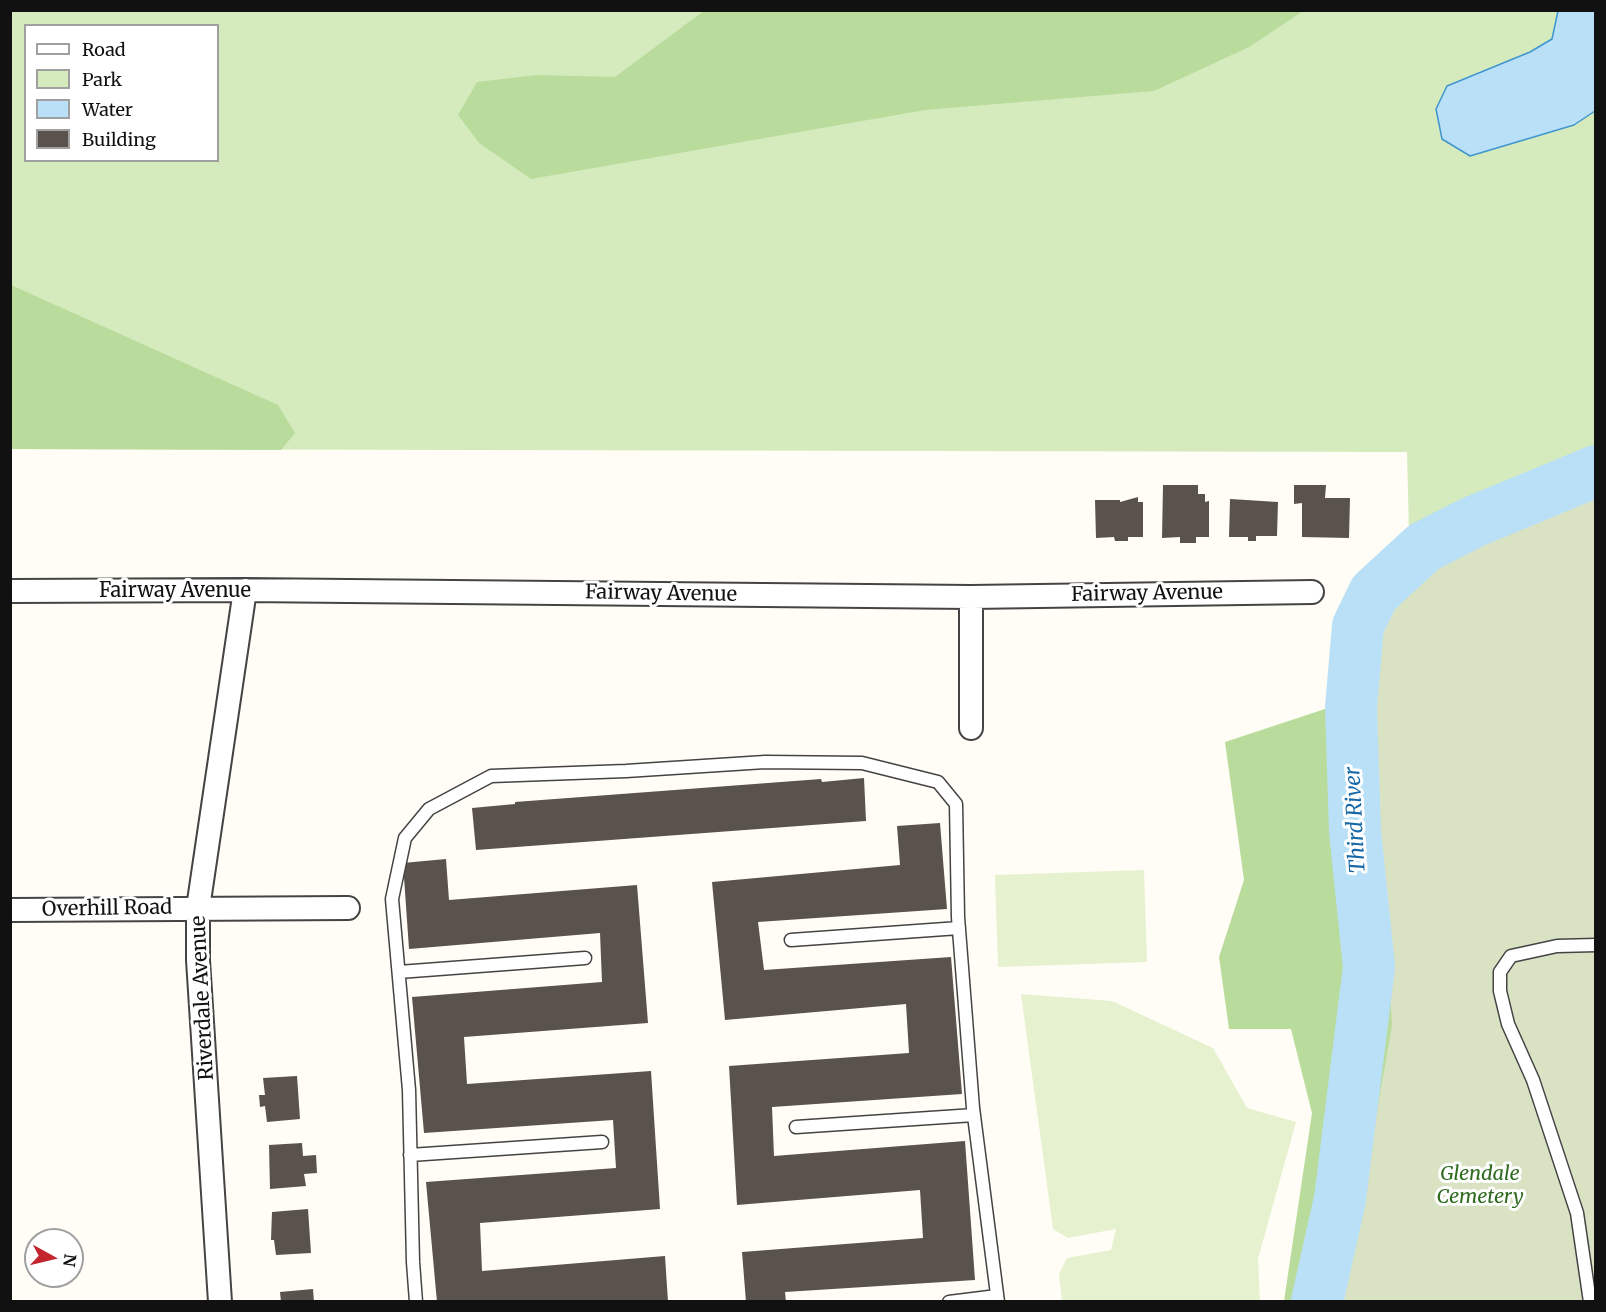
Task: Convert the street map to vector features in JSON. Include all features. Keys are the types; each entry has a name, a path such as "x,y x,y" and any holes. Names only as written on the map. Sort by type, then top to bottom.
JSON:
{"street":[{"name":"Fairway Avenue","path":"10,591 245,590 971,597 1312,592"},
{"name":"Riverdale Avenue","path":"220,1302 198,960 198,908 245,590"},
{"path":"971,597 971,728"},
{"name":"Overhill Road","path":"10,910 348,908"}],"lane":[{"path":"416,1302 409,1090 392,899 405,838 429,809 491,776 626,771 765,762 862,763 938,782 956,804 959,928 974,1115 997,1299 949,1302"},
{"path":"792,940 959,928"},
{"path":"1590,1302 1577,1214 1533,1080 1508,1024 1500,991 1500,972 1511,956 1548,947 1596,945"},
{"path":"399,972 585,958"},
{"path":"796,1127 974,1115"},
{"path":"410,1155 602,1142"}],"green space":[{"path":"705,10 1303,11 1249,47 1154,91 925,110 531,179 479,143 458,115 477,82 537,75 615,77"},
{"path":"11,11 1595,11 1595,471 1473,522 1424,547 1409,535 1407,452 11,449"},
{"path":"11,285 278,405 295,433 281,450 11,449"},
{"path":"1595,471 1595,577 1390,1301 1284,1301 1312,1113 1291,1029 1229,1029 1219,957 1244,880 1225,742 1331,707 1350,609 1409,535 1425,547 1473,522"},
{"name":"Glendale Cemetery","path":"1595,488 1595,1301 1343,1302 1392,1026 1383,858 1367,739 1381,628 1406,589 1451,549 1537,508"},
{"path":"1144,870 1147,962 998,967 995,875"},
{"path":"1021,994 1112,1001 1213,1048 1247,1108 1296,1122 1258,1259 1260,1301 1062,1301 1059,1274 1067,1258 1111,1250 1116,1229 1068,1238 1053,1229"}],"water":[{"path":"1558,11 1595,11 1595,111 1574,125 1470,156 1442,139 1436,109 1447,86 1530,52 1552,39"}],"building":[{"path":"1163,485 1198,485 1198,494 1205,494 1205,502 1209,501 1209,537 1196,537 1196,543 1180,543 1180,537 1162,538"},
{"path":"1294,485 1326,485 1325,498 1350,498 1349,538 1302,537 1302,503 1294,504"},
{"path":"1138,497 1138,502 1143,502 1143,537 1128,537 1128,541 1115,541 1114,537 1096,538 1095,500 1120,500 1120,502"},
{"path":"1230,499 1278,502 1277,536 1256,536 1256,541 1248,541 1248,537 1229,537"},
{"path":"864,778 866,821 476,850 472,808 515,804 515,802 821,779 822,782"},
{"path":"940,823 947,909 758,922 764,970 951,957 962,1094 772,1107 774,1156 965,1141 975,1280 785,1292 786,1302 746,1302 742,1252 923,1238 920,1190 737,1205 729,1066 909,1053 906,1004 725,1020 712,882 900,865 897,826"},
{"path":"446,859 449,900 637,885 648,1023 464,1037 467,1084 651,1071 660,1209 480,1223 482,1271 665,1256 668,1302 437,1302 426,1182 616,1168 613,1120 424,1133 412,997 602,982 600,933 409,949 403,863"},
{"path":"297,1076 300,1119 267,1122 265,1106 260,1107 259,1095 265,1095 263,1078"},
{"path":"302,1143 303,1156 316,1155 317,1173 304,1174 306,1186 270,1189 269,1145"},
{"path":"308,1209 311,1253 276,1255 274,1240 271,1240 272,1212"},
{"path":"313,1289 314,1302 281,1302 280,1292"}],"waterway":[{"name":"Third River","path":"1317,1302 1340,1199 1369,967 1355,831 1351,707 1358,626 1374,593 1424,547 1473,522 1596,471"}]}
